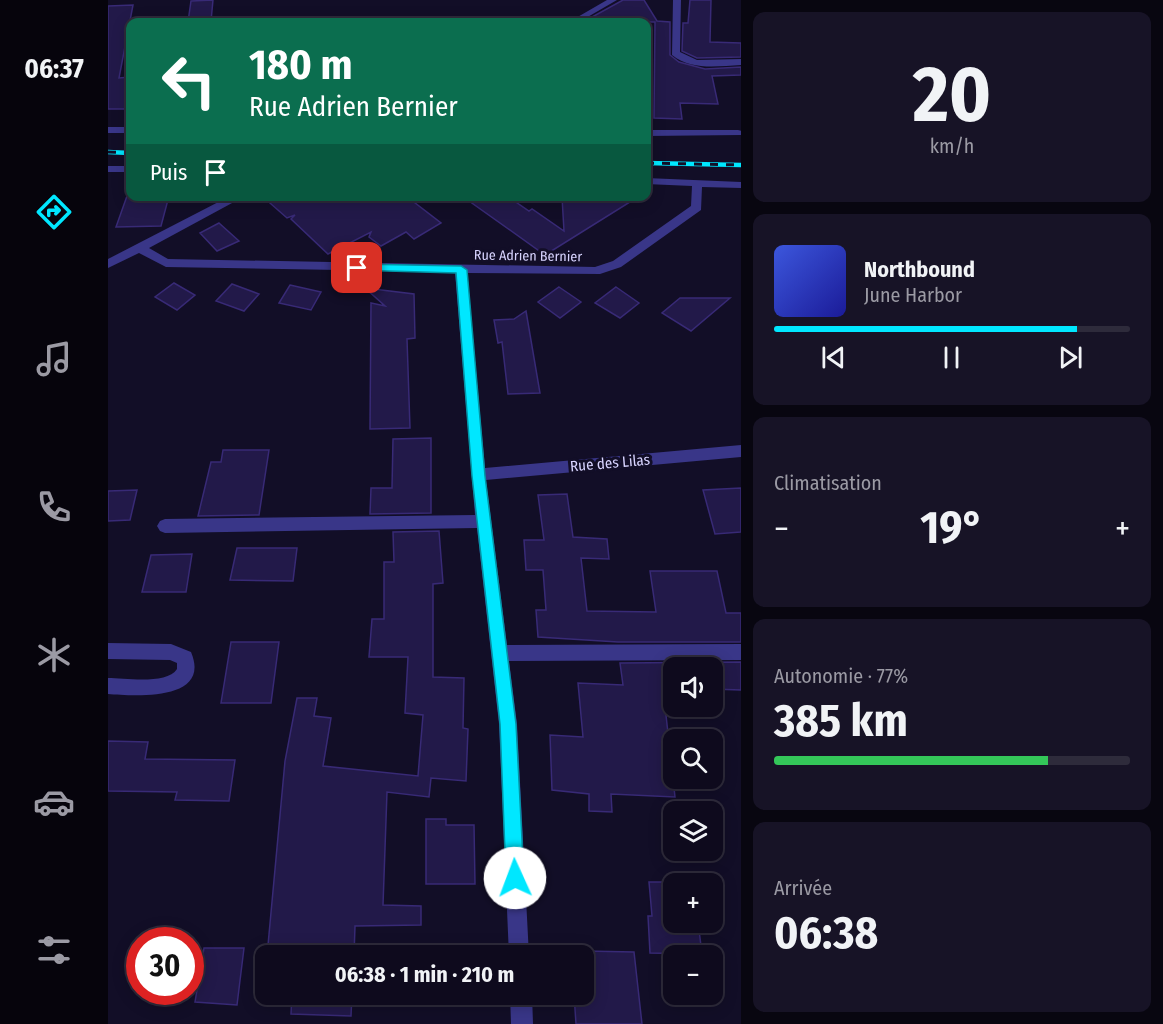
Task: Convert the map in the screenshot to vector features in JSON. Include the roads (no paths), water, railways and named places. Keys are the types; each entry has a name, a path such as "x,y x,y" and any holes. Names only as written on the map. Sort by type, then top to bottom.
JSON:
{"street":[{"path":"580,18 613,0"},
{"path":"677,0 675,53 681,59 700,62 741,62"},
{"path":"108,130 126,130"},
{"path":"651,133 738,133"},
{"path":"108,169 126,169"},
{"path":"651,181 741,185"},
{"name":"Rue Adrien Bernier","path":"140,248 166,264 596,271 617,264 697,207 697,183"},
{"path":"108,264 230,201"},
{"path":"461,270 478,476 508,724 518,945"},
{"name":"Rue des Lilas","path":"478,476 741,451"},
{"path":"165,526 483,521"},
{"path":"499,652 536,650 741,652"},
{"path":"108,651 171,652 185,658 186,672 173,684 161,687 108,686"},
{"path":"521,1005 522,1024"}],"railway":[{"path":"108,152 126,153"},
{"path":"651,163 741,165"}]}
